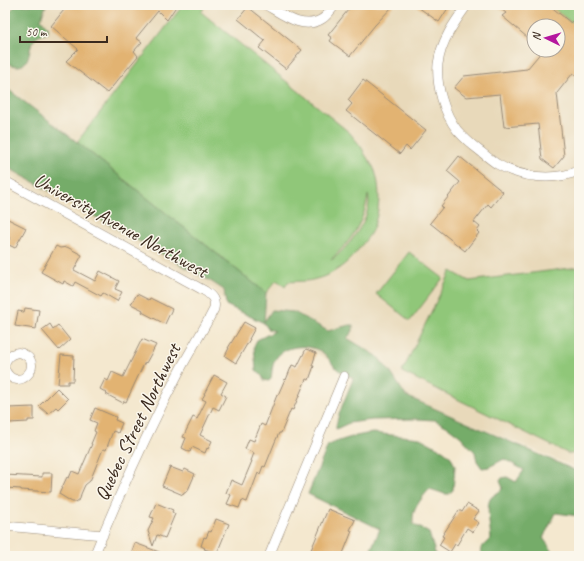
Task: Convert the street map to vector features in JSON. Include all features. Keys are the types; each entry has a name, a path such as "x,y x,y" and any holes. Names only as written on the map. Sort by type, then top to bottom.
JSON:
{"street":[{"path":"266,5 299,23 311,23 321,19 335,5"},
{"path":"467,5 453,24 446,37 438,64 441,96 452,123 468,141 496,163 505,168 526,175 539,177 561,176 579,170"},
{"name":"University Avenue Northwest","path":"5,181 205,291 211,295 215,304"},
{"name":"Quebec Street Northwest","path":"94,556 157,416 181,368 211,316 215,304"},
{"path":"5,363 11,354 20,352 28,356 31,364 30,373 23,378 14,379 7,374 5,370"},
{"path":"269,556 344,376"},
{"path":"5,526 103,535"}],"shaded area":[{"path":"5,5 579,5 579,469 347,371 220,297 216,290 5,173"}],"green space":[{"path":"16,5 46,5 41,19 48,28 48,33 39,36 34,40 26,62 19,66 14,66 5,59 7,39 5,39 5,16"},
{"path":"183,5 199,5 204,9 201,12 350,133 362,148 375,171 379,192 377,215 373,228 368,237 354,255 339,268 328,275 313,280 288,282 285,287 276,281 266,293 77,142","holes":["368,195 369,203 367,212 358,231 344,248 331,260 346,244 357,228 363,215"]},
{"path":"549,5 579,5 579,29"},
{"path":"5,87 77,142 266,293 264,322 272,310 294,312 328,331 353,325 353,331 347,338 377,356 391,373 406,396 579,472 579,516 556,513 543,538 556,556 480,556 481,548 491,538 488,512 490,499 503,488 500,481 502,478 507,477 516,482 524,470 504,459 489,467 482,468 477,461 475,452 460,436 435,420 372,420 349,423 336,429 340,412 353,379 334,366 322,352 310,347 296,347 284,351 275,360 271,379 269,381 264,380 256,370 254,346 257,340 275,331 268,329 264,323 226,305 224,290 212,282 5,166"},
{"path":"409,252 443,278 410,321 376,294"},
{"path":"579,267 579,453 569,454 402,372 451,271 469,281"},
{"path":"373,433 420,438 444,451 451,457 455,466 453,490 449,494 445,494 430,489 419,502 413,514 413,524 429,533 436,556 368,556 380,529 308,494 328,445"}],"building":[{"path":"68,5 177,5 167,20 158,11 136,38 142,42 134,51 138,56 107,93 66,61 78,49 51,26"},
{"path":"352,5 394,5 375,25 350,56 330,41 332,38 328,35"},
{"path":"415,5 450,5 439,22"},
{"path":"496,5 549,5 565,18 526,18 526,36 502,16 506,13"},
{"path":"248,7 302,50 286,69 259,48 265,41 238,19"},
{"path":"566,19 579,26 579,78 573,73 557,93 564,156 554,168 542,159 538,124 504,127 500,94 466,97 454,88 464,76 527,69 536,58 566,58"},
{"path":"363,80 426,130 410,150 406,146 400,154 346,111 352,104 348,100"},
{"path":"459,156 503,192 491,207 488,204 474,222 480,227 477,231 479,233 465,251 430,223 460,182 447,171"},
{"path":"8,219 26,228 15,248 7,244 10,238 5,235 5,224"},
{"path":"56,246 60,248 67,247 82,255 74,270 95,281 100,271 119,281 115,289 122,292 117,301 103,293 101,296 75,282 73,286 64,281 63,284 41,272"},
{"path":"137,294 149,300 150,298 172,309 165,324 142,312 143,310 131,304"},
{"path":"25,308 39,310 36,329 15,326 18,311 24,312"},
{"path":"244,322 255,328 236,363 225,356 228,348"},
{"path":"50,324 53,329 58,325 70,340 59,350 42,330"},
{"path":"142,339 156,345 146,363 145,362 126,402 124,401 123,403 100,389 105,379 108,381 112,372 123,377"},
{"path":"306,349 316,353 312,366 314,366 309,380 306,379 293,410 291,409 281,433 279,433 265,467 263,466 260,474 258,473 247,502 242,500 239,508 227,504 231,495 226,493 231,480 242,485 252,461 254,453 245,449 249,439 254,441 261,424 265,426 277,395 285,379 286,380 292,365 297,367"},
{"path":"61,355 74,356 73,381 68,381 68,384 58,384"},
{"path":"214,375 227,382 221,393 226,396 219,410 213,407 200,435 212,441 205,453 192,447 190,452 182,448 186,438 183,437 193,417 197,419 206,401 202,399"},
{"path":"57,388 68,399 58,409 56,407 48,414 39,406"},
{"path":"34,407 34,420 28,420 28,422 9,423 8,408"},
{"path":"95,408 116,417 115,420 122,423 118,433 113,431 106,450 103,449 90,481 85,485 80,499 76,502 72,502 59,494 67,477 69,478 72,471 79,474 92,444 97,423 90,420"},
{"path":"170,467 183,472 185,469 195,474 188,490 183,495 162,486"},
{"path":"42,473 52,473 51,492 5,488 5,475 42,477"},
{"path":"156,503 173,510 172,512 175,514 165,538 157,535 153,546 148,531 154,518 150,517"},
{"path":"467,504 479,511 473,519 479,523 473,532 467,528 457,545 455,544 450,552 439,545 444,537 442,536 459,510 462,512"},
{"path":"328,509 355,520 350,530 352,531 342,556 326,556 311,550"},
{"path":"216,519 229,524 217,553 204,549 205,548 201,546 204,537 206,538 209,531 211,532"},
{"path":"135,543 167,555 167,556 130,556"}]}
